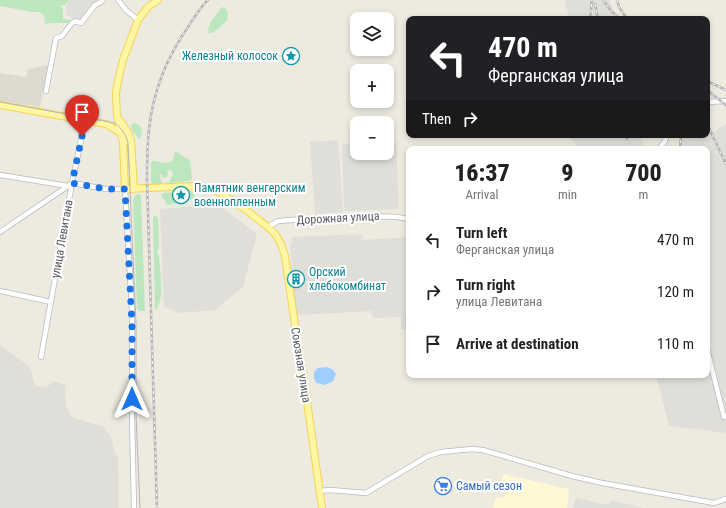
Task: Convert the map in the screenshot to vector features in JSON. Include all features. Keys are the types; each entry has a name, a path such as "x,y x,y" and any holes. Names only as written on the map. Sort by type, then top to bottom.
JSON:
{"main road":[{"path":"125,189 123,143 117,116 116,93 119,76 138,20 148,8 158,0"},
{"path":"0,105 106,124 112,123 117,116"},
{"path":"117,116 128,132 131,141 134,189"},
{"path":"106,124 127,138 132,147"},
{"name":"Союзная улица","path":"125,189 195,186 211,188 246,210 276,235 285,256 322,508"}],"street":[{"path":"46,91 56,38 62,36 72,23 81,23 95,5 103,0"},
{"path":"118,0 126,10 138,20"},
{"path":"710,102 726,101"},
{"name":"улица Левитана","path":"41,357 70,184 85,121"},
{"path":"0,175 106,189 125,189 132,310 134,508"},
{"path":"0,232 70,184"},
{"name":"Дорожная улица","path":"268,227 278,221 332,217 373,216 406,218"},
{"path":"0,291 51,302"},
{"path":"710,361 724,417 726,416"},
{"path":"320,492 330,490 366,493 428,456 441,452 472,449 483,450 572,476 602,483 714,503 726,499"}],"shaded area":[{"path":"70,0 97,0 82,21 73,19 66,14 66,6"},
{"path":"565,0 609,0 616,13 612,16 568,16"},
{"path":"48,65 40,107 0,101 0,73 26,77 28,69"},
{"path":"726,124 726,433 669,426 657,378 710,378 710,146 680,146 682,138 710,138 710,126 713,132"},
{"path":"570,138 642,138 643,144 641,146 578,146"},
{"path":"338,140 343,212 315,214 310,142"},
{"path":"394,142 396,142 399,209 344,211 342,144 350,144 350,160 394,160"},
{"path":"207,205 223,208 257,234 243,287 215,310 180,313 164,307 160,209"},
{"path":"362,234 363,240 406,237 406,329 401,330 401,317 376,318 372,316 372,311 296,314 290,243 292,243 292,237"},
{"path":"0,345 30,367 35,385 38,387 48,386 54,381 65,385 66,407 73,418 104,427 112,439 115,455 118,455 119,508 0,508"},
{"path":"503,474 569,489 567,508 493,508 496,497 504,498 506,489 500,487"},
{"path":"576,498 609,505 610,500 644,508 573,508"}],"green space":[{"path":"0,0 69,0 66,4 60,6 63,8 63,19 70,20 70,23 45,24 44,15 40,12 31,12 0,6"},
{"path":"224,7 228,12 227,21 216,31 209,33 208,29 211,22 221,8"},
{"path":"135,123 140,126 142,130 140,139 132,128 131,124"},
{"path":"175,152 178,152 190,160 192,179 189,181 170,183 169,182 173,172 170,170 167,171 167,177 165,178 162,177 162,174 160,174 162,184 152,184 151,163 153,161 164,163 171,162"},
{"path":"191,191 194,193 195,197 193,199 181,199 175,204 168,205 161,195 163,193"},
{"path":"138,194 141,195 145,311 140,311 137,309 133,201 135,196"},
{"path":"154,215 158,218 159,246 157,252 159,257 161,285 159,305 156,310 153,218"}],"water":[{"path":"326,367 332,369 336,374 333,381 325,385 316,383 314,372 318,368"}],"tram line":[{"path":"0,102 115,123 120,127 127,140 136,324 136,414 140,508"}],"railway":[{"path":"157,508 147,181 147,149 149,129 154,102 167,63 180,39 200,9 208,0"},
{"path":"590,16 592,0"},
{"path":"603,0 617,16"},
{"path":"617,0 619,7 625,16"},
{"path":"595,4 597,16"},
{"path":"710,82 726,90"},
{"path":"710,92 726,105"},
{"path":"710,130 726,164"},
{"path":"680,146 681,138"}],"place":[{"name":"Железный колосок","path":"291,56"},
{"name":"Памятник венгерским военнопленным","path":"181,195"},
{"name":"Орский хлебокомбинат","path":"296,279"},
{"name":"Самый сезон","path":"443,486"}],"route":[{"path":"82,136 72,183 106,189 125,189 132,324 132,399"}]}
